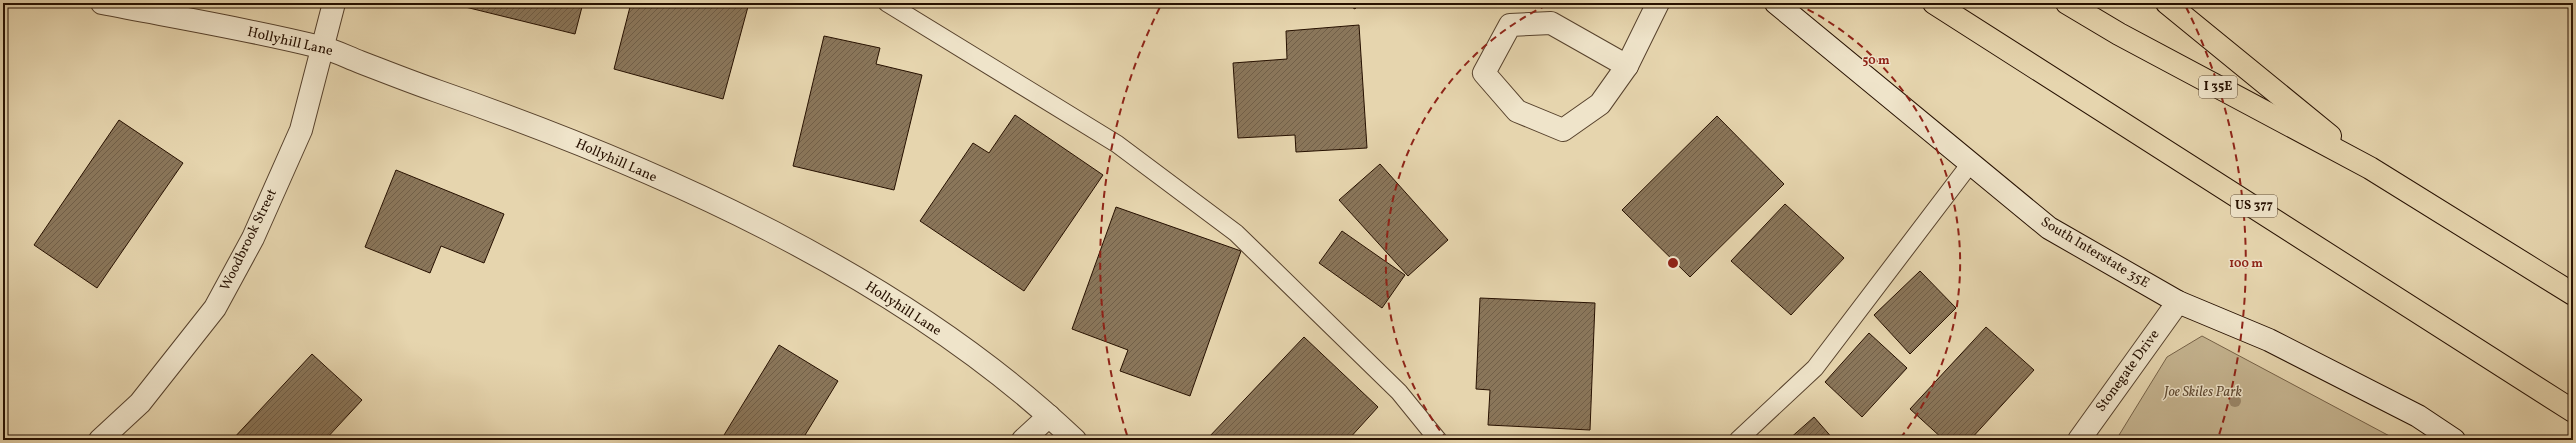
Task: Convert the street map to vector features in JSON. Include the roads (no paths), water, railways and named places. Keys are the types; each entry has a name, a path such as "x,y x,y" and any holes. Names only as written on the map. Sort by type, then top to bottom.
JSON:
{"highway":[{"name":"US 377","path":"1934,3 2573,411"},
{"name":"I 35E","path":"2067,3 2119,34 2370,168 2573,294"},
{"path":"2167,3 2370,168"}],"street":[{"name":"Hollyhill Lane","path":"102,3 322,47 402,79 531,123 750,219 862,282 980,359 1050,416 1075,440"},
{"name":"Woodbrook Street","path":"100,440 140,403 215,308 253,238 301,130 334,3"},
{"path":"1627,66 1551,23 1517,24 1510,25 1484,73 1517,111 1563,130 1600,104 1627,66 1658,3"},
{"name":"South Interstate 35E","path":"1776,3 2049,228 2178,302 2269,340 2418,416 2454,440"},
{"name":"Stonegate Drive","path":"2079,440 2178,302"},
{"path":"1022,440 1050,416"}],"lane":[{"path":"887,3 1117,144 1236,233 1399,392 1438,440"},
{"path":"1738,440 1815,368 1970,164"}],"park label":[{"name":"Joe Skiles Park","path":"2203,392"}]}
